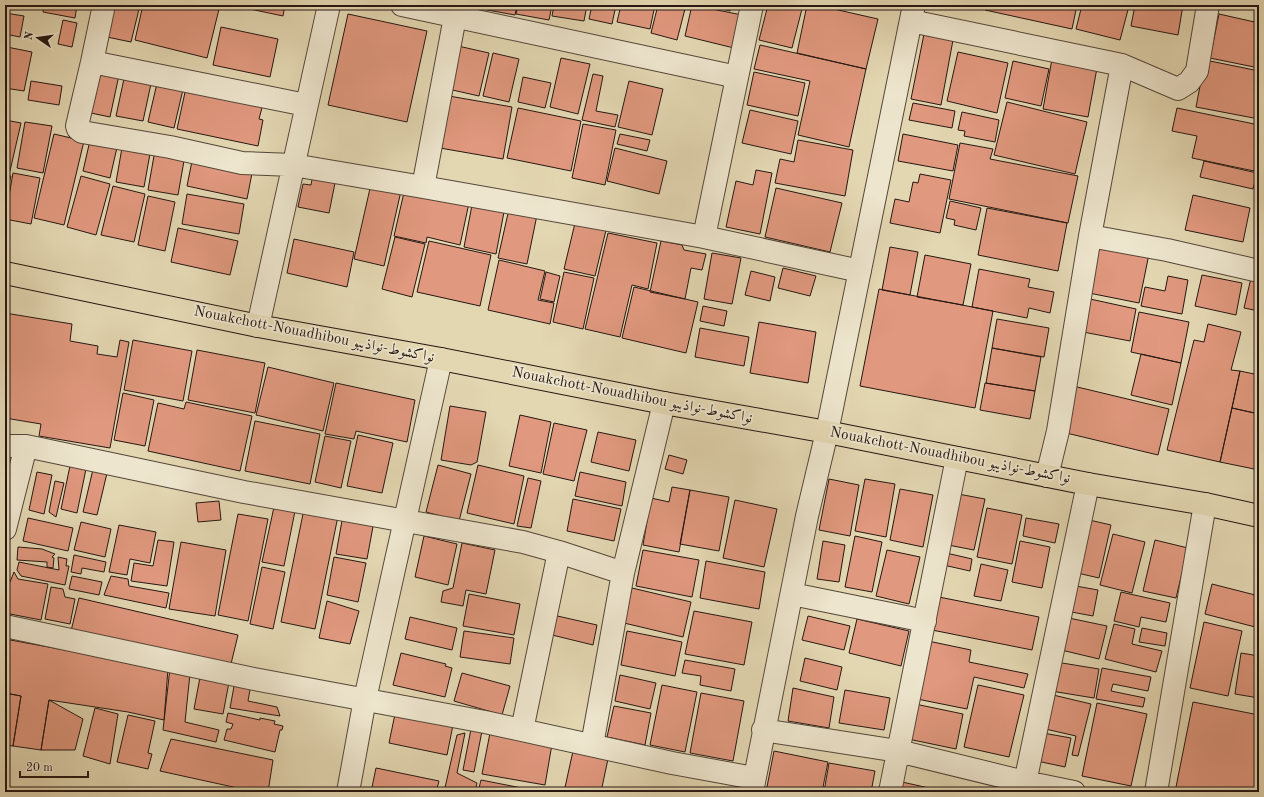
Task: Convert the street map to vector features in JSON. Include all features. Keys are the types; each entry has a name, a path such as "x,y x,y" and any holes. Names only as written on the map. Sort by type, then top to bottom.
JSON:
{"highway":[{"name":"Nouakchott-Nouadhibou نواكشوط-نواذيبو","path":"5,273 258,326 664,403 828,432 1088,484 1205,504 1259,516"}],"street":[{"path":"104,5 77,126 78,130 82,132 170,147 242,163 293,165 704,237 860,271"},
{"path":"258,326 329,5"},
{"path":"402,5 737,77"},
{"path":"704,237 752,5"},
{"path":"5,626 254,678 522,730 672,763 753,785 807,516 828,432 913,13 1122,65 1178,89 1190,82 1197,71 1208,5"},
{"path":"423,187 455,17"},
{"path":"92,62 306,106"},
{"path":"1048,476 1058,431 1090,236 1122,65"},
{"path":"1090,236 1167,250 1259,271"},
{"path":"348,792 365,699 441,360"},
{"path":"592,745 623,572 664,403"},
{"path":"5,529 16,446 244,492 522,542 623,572"},
{"path":"890,792 957,458"},
{"path":"1024,787 1088,484"},
{"path":"1156,792 1205,504"},
{"path":"522,730 559,552"},
{"path":"792,594 925,621"},
{"path":"763,730 898,752 1024,787 1074,792"}],"building":[{"path":"44,5 77,5 75,18 43,12"},
{"path":"109,5 140,5 131,42 102,36"},
{"path":"143,5 220,5 207,58 135,40"},
{"path":"231,5 285,5 283,16"},
{"path":"483,5 517,5 515,15 482,9"},
{"path":"518,5 552,5 549,20 516,14"},
{"path":"554,5 587,5 584,21 552,16"},
{"path":"592,5 616,5 612,24 589,19"},
{"path":"621,5 655,5 650,29 617,22"},
{"path":"658,5 686,5 677,40 651,33"},
{"path":"692,5 742,15 734,48 685,36"},
{"path":"706,5 732,5 730,11"},
{"path":"768,5 803,5 792,48 759,40"},
{"path":"807,5 816,5 878,19 866,69 797,53"},
{"path":"961,5 976,5 975,8"},
{"path":"986,5 1077,5 1072,29 985,10"},
{"path":"1082,5 1129,6 1120,40 1076,29"},
{"path":"1135,5 1183,5 1178,35 1131,26"},
{"path":"5,13 24,16 20,37 5,34"},
{"path":"348,14 427,31 407,122 328,105"},
{"path":"1219,14 1259,23 1259,68 1210,58"},
{"path":"63,20 77,23 72,47 58,44"},
{"path":"221,27 278,39 270,77 213,65"},
{"path":"924,34 953,40 941,105 911,99"},
{"path":"760,45 866,69 849,147 798,135 810,81 754,69"},
{"path":"458,46 489,53 479,96 448,89"},
{"path":"7,47 32,52 24,91 5,88 5,56"},
{"path":"958,52 1008,63 997,113 947,101"},
{"path":"493,53 519,59 509,102 483,96"},
{"path":"561,58 590,64 578,114 550,107"},
{"path":"1052,59 1097,68 1088,117 1043,109"},
{"path":"1205,60 1259,71 1259,119 1196,107"},
{"path":"1013,61 1049,69 1041,106 1005,98"},
{"path":"94,69 119,75 110,117 86,112"},
{"path":"754,72 805,83 798,116 747,105"},
{"path":"125,74 152,79 143,121 116,116"},
{"path":"593,74 603,76 596,111 618,115 615,127 582,120"},
{"path":"523,77 551,83 545,108 518,102"},
{"path":"158,79 184,85 174,128 148,122"},
{"path":"31,81 62,86 59,105 28,100"},
{"path":"629,81 663,89 652,135 618,127"},
{"path":"187,83 264,100 259,119 263,120 258,146 177,129"},
{"path":"449,96 512,107 503,159 440,148"},
{"path":"1007,102 1087,122 1075,174 994,155"},
{"path":"913,103 955,111 952,128 909,120"},
{"path":"518,108 581,121 571,171 507,158"},
{"path":"1177,108 1259,125 1259,146 1254,171 1192,158 1197,136 1172,131"},
{"path":"750,110 798,121 791,154 742,143"},
{"path":"962,112 999,120 995,142 964,136 965,131 958,130"},
{"path":"5,120 21,123 10,171 5,170"},
{"path":"25,122 52,126 43,173 17,168"},
{"path":"583,124 616,130 605,185 572,178"},
{"path":"54,134 84,141 64,225 34,218"},
{"path":"620,134 650,140 647,151 617,144"},
{"path":"903,134 958,145 953,171 898,161"},
{"path":"91,136 118,143 110,178 83,171"},
{"path":"798,140 853,150 845,196 775,183 780,159 794,162"},
{"path":"123,142 151,148 144,187 116,182"},
{"path":"960,143 993,149 990,159 1078,176 1068,223 949,199"},
{"path":"615,148 667,161 659,194 607,181"},
{"path":"155,150 185,155 178,195 148,190"},
{"path":"193,156 253,168 247,199 187,186"},
{"path":"1204,161 1257,173 1253,189 1200,177"},
{"path":"756,170 772,173 760,234 726,227 736,181 753,185"},
{"path":"13,173 40,178 31,224 5,219"},
{"path":"313,174 336,178 329,213 298,207 303,184 311,185"},
{"path":"920,174 951,180 940,233 890,223 895,199 909,202 913,182 918,183"},
{"path":"5,175 11,176 5,198"},
{"path":"81,176 110,184 96,235 67,227"},
{"path":"371,184 401,191 384,266 354,259"},
{"path":"113,186 145,194 134,242 101,235"},
{"path":"405,188 469,203 460,245 427,237 426,243 394,236"},
{"path":"776,188 842,203 830,252 765,237"},
{"path":"187,194 244,204 239,234 182,224"},
{"path":"1193,195 1250,208 1243,242 1185,230"},
{"path":"148,196 175,202 165,251 138,245"},
{"path":"950,201 981,208 976,230 954,225 955,220 946,218"},
{"path":"472,205 504,212 496,254 464,247"},
{"path":"987,208 1067,223 1058,271 978,255"},
{"path":"509,209 537,215 527,264 498,258"},
{"path":"576,219 607,226 595,276 564,269"},
{"path":"178,228 238,241 230,275 171,262"},
{"path":"608,233 657,243 648,289 632,285 620,337 585,329"},
{"path":"395,237 425,244 412,297 382,289"},
{"path":"294,239 354,252 347,287 287,273"},
{"path":"429,241 491,255 480,306 417,292"},
{"path":"661,241 682,245 684,250 706,254 702,270 691,268 685,299 650,292"},
{"path":"1098,244 1149,254 1139,303 1089,293"},
{"path":"890,247 918,252 910,295 882,290"},
{"path":"712,253 741,258 732,304 704,299"},
{"path":"925,255 971,264 963,305 917,297"},
{"path":"499,260 545,271 538,300 554,303 550,324 488,310"},
{"path":"783,268 816,276 810,296 778,288"},
{"path":"979,269 1030,279 1028,287 1054,292 1050,313 1029,308 1027,318 972,307"},
{"path":"751,271 775,277 770,301 745,295"},
{"path":"546,272 560,276 554,302 540,299"},
{"path":"564,272 594,278 583,329 553,322"},
{"path":"1202,275 1242,283 1236,315 1195,306"},
{"path":"1168,276 1188,280 1182,314 1141,306 1145,287 1165,291"},
{"path":"1251,278 1259,279 1259,311 1244,308"},
{"path":"634,287 698,302 686,353 622,338"},
{"path":"879,289 993,311 975,408 860,386"},
{"path":"1090,299 1136,309 1130,341 1083,332"},
{"path":"703,306 727,311 724,326 700,321"},
{"path":"1139,312 1189,322 1181,363 1131,352"},
{"path":"5,313 72,324 70,341 98,346 97,354 117,357 120,340 129,342 110,448 39,436 41,424 5,418"},
{"path":"997,319 1049,328 1044,357 992,348"},
{"path":"759,322 816,332 808,383 750,373"},
{"path":"1208,324 1241,332 1231,370 1240,371 1220,462 1167,450 1194,340 1204,342"},
{"path":"700,328 749,337 744,366 695,357"},
{"path":"133,340 192,351 183,401 124,390"},
{"path":"992,348 1041,357 1035,391 986,383"},
{"path":"197,350 265,363 255,413 188,400"},
{"path":"1141,354 1181,363 1172,405 1131,395"},
{"path":"268,367 334,383 323,431 256,415"},
{"path":"1240,371 1259,375 1259,414 1232,408"},
{"path":"336,383 415,400 407,442 356,431 354,439 325,434"},
{"path":"985,383 1035,391 1030,419 980,410"},
{"path":"1069,385 1169,409 1158,455 1058,431"},
{"path":"123,393 154,400 145,446 114,440"},
{"path":"186,402 252,416 240,471 148,451 158,403 184,409"},
{"path":"450,406 486,412 477,462 471,465 441,460"},
{"path":"1232,408 1259,414 1259,470 1220,462"},
{"path":"520,415 551,422 541,473 509,466"},
{"path":"255,421 320,434 310,484 245,471"},
{"path":"554,423 587,430 574,481 543,474"},
{"path":"598,432 636,440 629,471 591,462"},
{"path":"358,435 393,443 382,493 347,486"},
{"path":"325,436 351,441 341,488 315,482"},
{"path":"669,455 687,460 683,474 665,469"},
{"path":"71,461 87,464 77,513 61,509"},
{"path":"94,465 108,469 97,515 83,512"},
{"path":"438,465 471,474 459,521 426,512"},
{"path":"478,465 524,476 514,524 467,513"},
{"path":"37,472 52,475 44,514 29,510"},
{"path":"580,472 626,482 622,506 575,496"},
{"path":"528,478 541,481 531,528 517,526"},
{"path":"829,479 859,485 850,536 819,530"},
{"path":"865,479 895,484 886,537 855,531"},
{"path":"55,481 64,483 56,517 49,512"},
{"path":"672,487 690,490 679,552 643,545 651,498 669,502"},
{"path":"900,489 933,495 923,547 890,540"},
{"path":"690,490 729,497 719,551 680,544"},
{"path":"958,494 985,499 974,550 948,545"},
{"path":"573,499 621,509 614,541 567,531"},
{"path":"735,500 777,509 764,567 723,558"},
{"path":"219,501 221,520 198,522 196,503"},
{"path":"274,507 295,511 284,566 262,562"},
{"path":"987,508 1022,515 1012,564 977,557"},
{"path":"304,509 338,516 315,629 281,622"},
{"path":"238,514 268,519 248,621 218,615"},
{"path":"343,515 374,521 367,559 336,554"},
{"path":"28,518 73,528 68,551 23,541"},
{"path":"1026,518 1059,524 1055,543 1023,536"},
{"path":"1085,519 1111,525 1099,578 1073,572"},
{"path":"81,522 111,529 105,557 74,550"},
{"path":"119,525 156,532 150,563 130,559 127,575 109,572"},
{"path":"1113,534 1145,542 1132,593 1100,585"},
{"path":"424,536 457,544 448,585 415,577"},
{"path":"855,536 882,542 872,592 845,587"},
{"path":"158,540 174,542 167,586 131,581 134,563 153,566"},
{"path":"1155,540 1188,548 1176,598 1143,591"},
{"path":"823,541 845,545 839,582 817,579"},
{"path":"1020,541 1050,547 1042,588 1012,582"},
{"path":"181,542 226,550 215,616 169,609"},
{"path":"462,543 495,550 486,594 466,590 463,606 441,602 443,591 453,588"},
{"path":"18,547 42,549 55,554 52,557 54,558 53,568 47,567 47,562 17,560"},
{"path":"643,550 699,560 692,597 636,586"},
{"path":"887,550 920,557 909,604 876,596"},
{"path":"942,552 972,559 970,571 939,564"},
{"path":"74,555 106,562 104,572 82,568 81,574 71,572"},
{"path":"58,557 67,559 66,566 69,566 65,585 21,576 17,570 19,562 59,570"},
{"path":"334,557 366,563 358,602 327,595"},
{"path":"706,561 765,572 759,609 700,598"},
{"path":"981,564 1008,570 1001,601 974,596"},
{"path":"262,567 285,572 273,629 250,624"},
{"path":"14,572 18,579 48,584 41,620 5,613 8,597 5,595 5,583 10,582"},
{"path":"72,576 102,582 99,595 69,589"},
{"path":"111,576 128,579 129,586 169,593 166,608 104,595"},
{"path":"1212,584 1259,596 1259,628 1205,614"},
{"path":"1070,585 1098,590 1093,616 1066,611"},
{"path":"51,587 63,589 65,597 75,599 70,624 45,619"},
{"path":"632,588 691,602 683,637 624,623"},
{"path":"1121,592 1170,603 1166,622 1141,617 1139,627 1114,621"},
{"path":"469,594 520,604 514,635 463,626"},
{"path":"939,597 1039,617 1032,650 932,630"},
{"path":"79,598 238,635 230,668 71,631"},
{"path":"327,601 359,611 350,644 319,638"},
{"path":"694,611 752,622 744,665 685,654"},
{"path":"553,615 597,625 593,645 548,634"},
{"path":"808,616 850,626 844,650 802,640"},
{"path":"410,617 457,628 452,650 405,639"},
{"path":"1064,617 1107,626 1099,659 1057,649"},
{"path":"857,619 909,631 901,666 849,653"},
{"path":"1204,622 1242,631 1228,696 1190,688"},
{"path":"1114,624 1135,629 1132,644 1162,651 1156,672 1105,659"},
{"path":"1142,628 1167,633 1165,646 1139,642"},
{"path":"464,631 514,638 510,664 460,657"},
{"path":"627,631 682,642 675,676 621,665"},
{"path":"5,639 168,669 164,720 128,712 49,700 41,750 13,746 21,696 5,693"},
{"path":"928,641 971,650 969,662 1028,674 1024,688 974,677 967,709 917,699"},
{"path":"401,653 446,664 445,666 452,668 445,697 393,685"},
{"path":"1241,653 1259,656 1259,698 1235,694"},
{"path":"805,658 842,667 837,690 800,681"},
{"path":"685,660 735,669 731,691 700,685 701,676 682,673"},
{"path":"1056,662 1099,669 1094,698 1051,691"},
{"path":"170,668 190,674 185,722 219,730 216,742 163,730"},
{"path":"1102,668 1151,677 1148,691 1113,684 1111,691 1145,698 1143,707 1096,699"},
{"path":"201,672 230,677 223,714 194,709"},
{"path":"462,673 510,686 502,715 454,701"},
{"path":"620,675 656,683 650,709 615,701"},
{"path":"235,681 251,684 248,701 277,707 280,716 230,708"},
{"path":"662,685 697,692 685,752 650,745"},
{"path":"978,685 1024,695 1009,757 964,747"},
{"path":"793,688 834,697 829,728 788,721"},
{"path":"845,690 890,698 884,730 839,723"},
{"path":"5,693 21,696 13,746 5,745"},
{"path":"701,693 744,701 733,761 690,753"},
{"path":"1049,694 1091,704 1078,756 1072,755 1076,736 1041,728"},
{"path":"49,700 83,719 75,750 41,750"},
{"path":"1193,702 1259,715 1259,792 1175,792"},
{"path":"1097,703 1147,714 1131,786 1082,776"},
{"path":"915,704 963,714 956,749 908,739"},
{"path":"614,706 651,713 645,745 607,737"},
{"path":"95,708 118,714 110,764 83,756"},
{"path":"228,713 260,720 260,718 275,721 274,724 283,726 282,730 280,730 275,752 224,740 227,729 231,729 233,724 226,722"},
{"path":"395,714 453,725 447,755 389,743"},
{"path":"128,715 155,721 148,753 152,754 148,769 117,762"},
{"path":"471,729 482,731 474,772 463,770"},
{"path":"465,733 457,773 477,783 475,792 444,792 457,735"},
{"path":"490,733 552,744 545,785 482,774"},
{"path":"1043,733 1071,738 1065,767 1037,761"},
{"path":"171,739 273,760 268,792 256,792 160,771"},
{"path":"573,751 608,759 601,792 564,792"},
{"path":"774,751 828,762 822,792 766,792"},
{"path":"829,763 875,771 871,792 824,792"},
{"path":"376,768 439,781 436,792 371,792"},
{"path":"481,780 542,792 478,792"},
{"path":"902,782 947,792 900,792"},
{"path":"141,788 171,792 141,792"}]}
